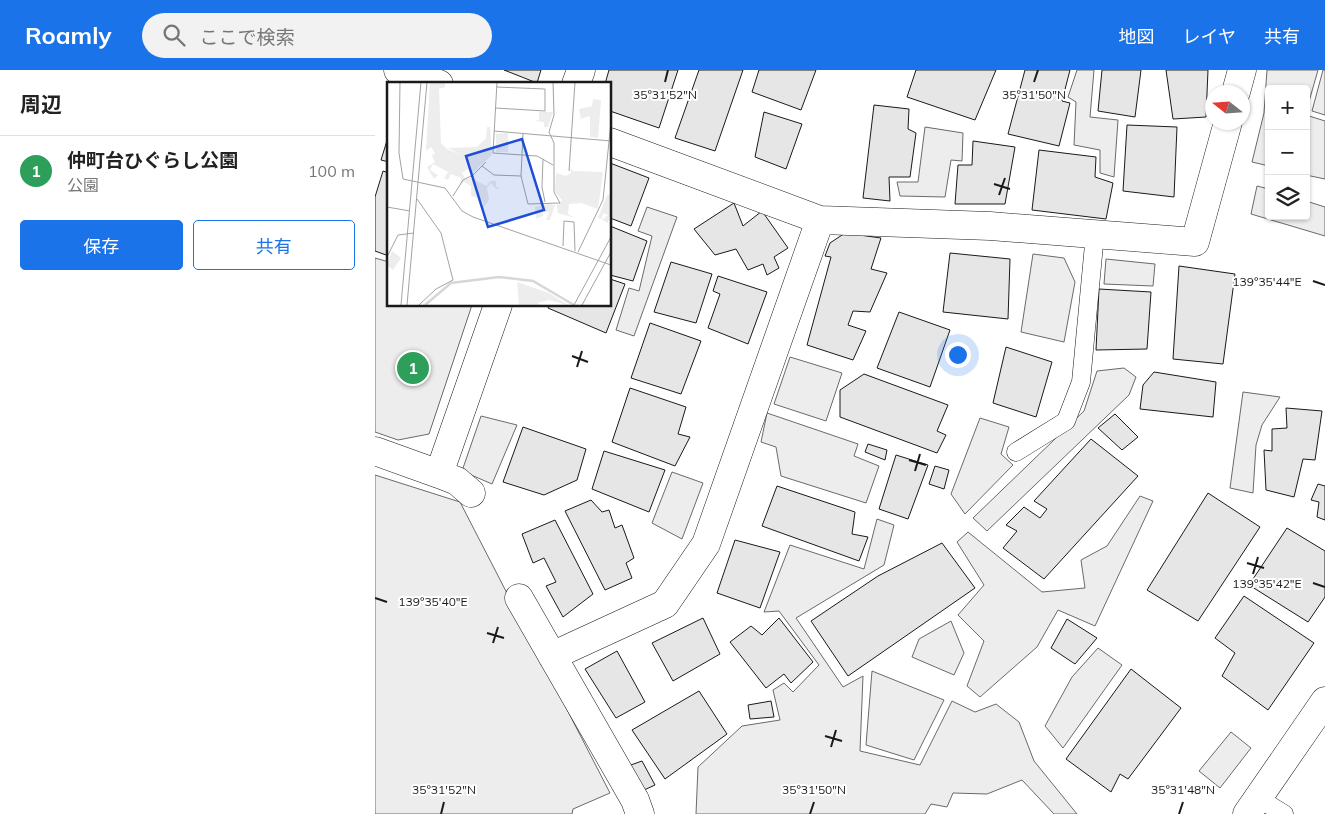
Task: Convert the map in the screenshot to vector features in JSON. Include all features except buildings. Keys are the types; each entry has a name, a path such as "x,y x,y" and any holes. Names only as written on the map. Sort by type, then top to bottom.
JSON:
{"street":[{"path":"398,70 433,82"},
{"path":"577,82 581,70"},
{"path":"1238,85 1242,70"},
{"path":"611,142 820,220 990,226 1195,242 1226,130"},
{"path":"552,656 665,604 706,544 820,220"},
{"path":"439,474 498,306"},
{"path":"375,451 457,481 471,493"},
{"path":"519,598 635,800 640,814"},
{"path":"1252,806 1325,701"}],"lane":[{"path":"1016,452 1066,421 1081,382 1095,234"},
{"path":"1252,806 1283,814"}],"shaded area":[{"path":"1077,70 1094,70 1090,117 1118,120 1114,177 1100,173 1100,150 1074,145 1076,102 1068,97"},
{"path":"1267,70 1318,70 1310,98 1310,85 1266,85"},
{"path":"1323,70 1325,70 1325,115 1312,111"},
{"path":"1265,99 1265,165 1252,162 1264,113"},
{"path":"1310,116 1325,121 1325,179 1310,176"},
{"path":"925,127 963,133 962,161 951,160 945,197 900,196 897,182 918,182"},
{"path":"1257,186 1265,188 1265,218 1251,214"},
{"path":"1310,202 1325,207 1325,236 1271,220 1310,220"},
{"path":"647,207 677,217 634,336 616,330 629,288 639,291 652,236 638,231"},
{"path":"1033,254 1064,258 1075,282 1064,342 1021,332"},
{"path":"375,258 387,261 387,306 472,306 429,434 398,440 375,432"},
{"path":"1106,259 1155,264 1153,286 1104,284"},
{"path":"790,357 842,373 826,421 774,404"},
{"path":"1124,368 1136,377 1129,395 987,531 973,518 1084,411 1097,371"},
{"path":"1243,392 1280,397 1262,425 1256,445 1253,493 1230,488"},
{"path":"767,413 858,444 854,456 879,466 866,503 781,476 776,447 761,442"},
{"path":"481,416 517,425 492,484 462,471"},
{"path":"980,418 1009,427 1001,454 1013,465 965,514 951,494"},
{"path":"672,472 703,483 682,539 652,523"},
{"path":"375,475 460,502 610,793 573,809 572,814 375,814"},
{"path":"1140,496 1153,501 1095,626 1058,610 1037,647 980,697 967,686 984,641 958,615 984,585 957,542 968,532 1042,592 1085,588 1081,560 1107,546"},
{"path":"877,519 894,525 884,565 796,618 843,687 863,676 860,751 920,765 952,701 975,712 996,704 1019,722 1034,761 1077,814 1054,814 1022,780 987,794 953,793 947,807 931,804 925,814 696,814 698,767 742,726 780,720 773,690 784,683 793,692 819,665 779,611 764,612 790,545 864,569"},
{"path":"951,621 964,653 954,675 912,657 919,639"},
{"path":"1098,648 1122,665 1063,748 1045,726 1072,677"},
{"path":"872,671 944,700 914,760 866,745"},
{"path":"1231,732 1251,748 1220,788 1199,771"}],"place":[{"name":"仲町台ひぐらし公園","path":"413,368"}]}
